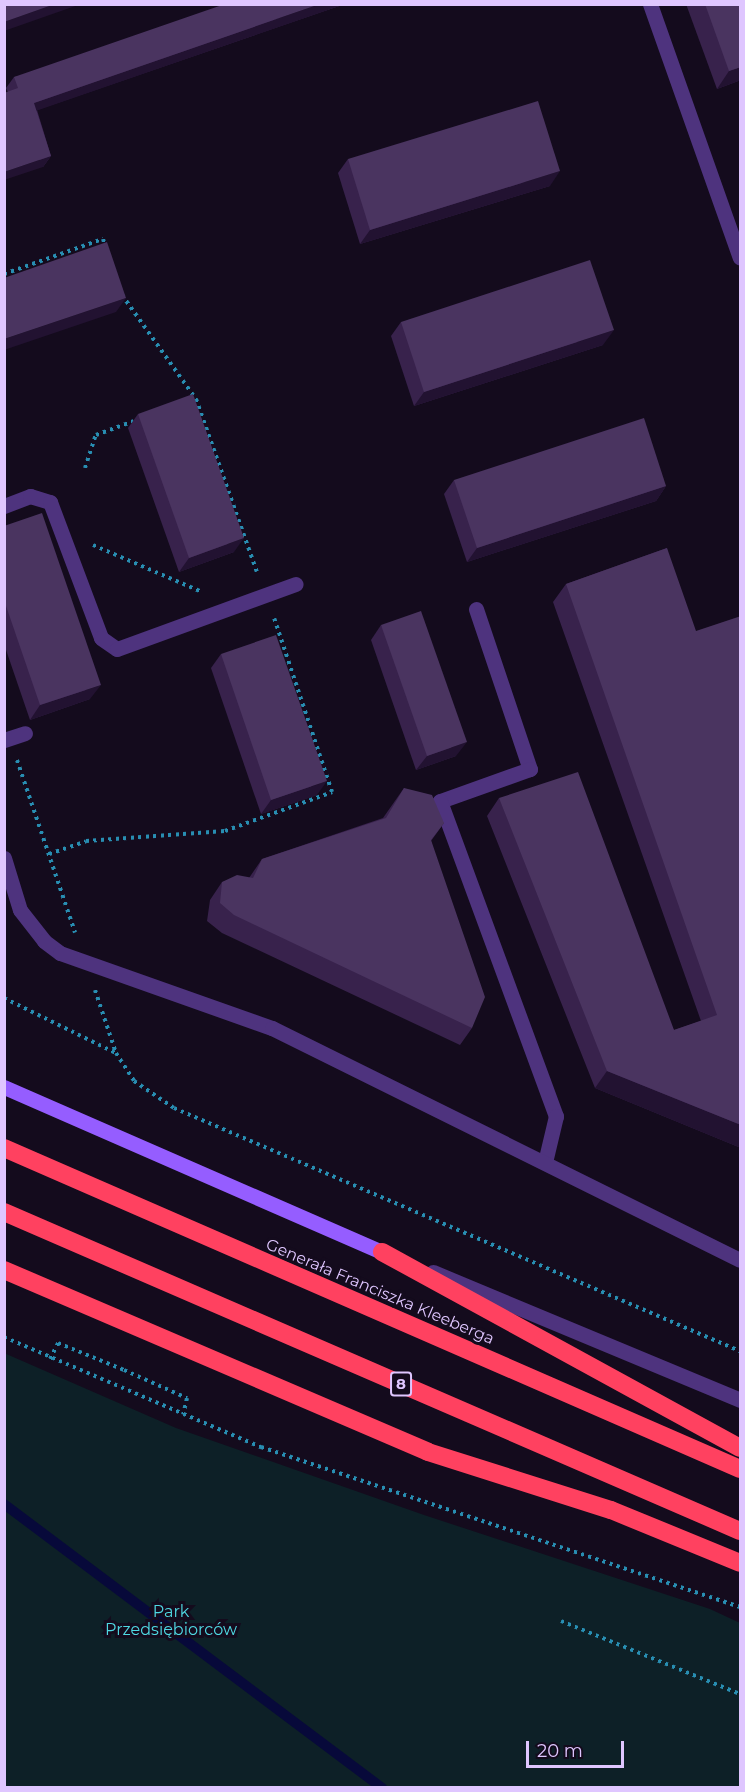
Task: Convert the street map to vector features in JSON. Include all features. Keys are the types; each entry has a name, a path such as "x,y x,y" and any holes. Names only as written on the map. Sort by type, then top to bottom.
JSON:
{"highway":[{"name":"Generała Franciszka Kleeberga","path":"4,1148 79,1183 741,1469"},
{"name":"8","path":"4,1212 741,1531"},
{"path":"382,1252 741,1448"},
{"path":"4,1270 428,1452 611,1510 741,1563"}],"street":[{"path":"650,4 737,237 741,258"},
{"path":"4,506 30,496 50,502 101,638 117,649 296,584"},
{"path":"476,609 530,769 440,801 556,1116 545,1162"},
{"path":"7,739 25,733"},
{"path":"4,858 20,910 29,924 60,953 86,964 179,992 272,1028 741,1260"},
{"path":"4,1088 382,1252 591,1335 741,1400"}],"path":[{"path":"4,274 104,239 107,250"},
{"path":"49,854 86,841 225,831 332,792 266,595 196,399 122,294 118,283"},
{"path":"185,403 196,399"},
{"path":"85,468 96,435 141,419"},
{"path":"89,543 208,594"},
{"path":"7,739 49,854 116,1053 134,1081 174,1108 741,1351"},
{"path":"4,998 116,1053"},
{"path":"4,1336 50,1359 261,1447 741,1607"},
{"path":"50,1359 58,1342 187,1398 183,1415"},
{"path":"561,1621 741,1694"}],"green space":[{"name":"Park Przedsiębiorców","path":"4,1353 176,1428 424,1515 710,1609 740,1623 740,1787 5,1787"}],"building":[{"path":"4,4 55,4 4,22"},
{"path":"225,4 320,4 34,103 51,156 4,172 4,93 18,88 14,77"},
{"path":"705,4 741,4 741,67 729,71"},
{"path":"538,101 560,171 370,230 348,159"},
{"path":"107,242 126,298 4,339 4,278"},
{"path":"590,260 614,330 424,392 401,322"},
{"path":"193,394 244,538 189,558 138,414"},
{"path":"644,418 666,486 477,548 454,480"},
{"path":"42,513 101,685 40,705 4,600 4,526"},
{"path":"667,548 696,631 741,616 741,1125 607,1071 499,798 578,772 674,1030 717,1015 566,584"},
{"path":"421,611 467,742 427,756 381,625"},
{"path":"276,635 327,781 271,800 221,654"},
{"path":"404,788 432,795 444,823 431,840 485,997 472,1028 234,915 220,903 222,882 237,875 253,878 262,859 386,818"}],"waterway":[{"path":"4,1504 382,1788"}]}
